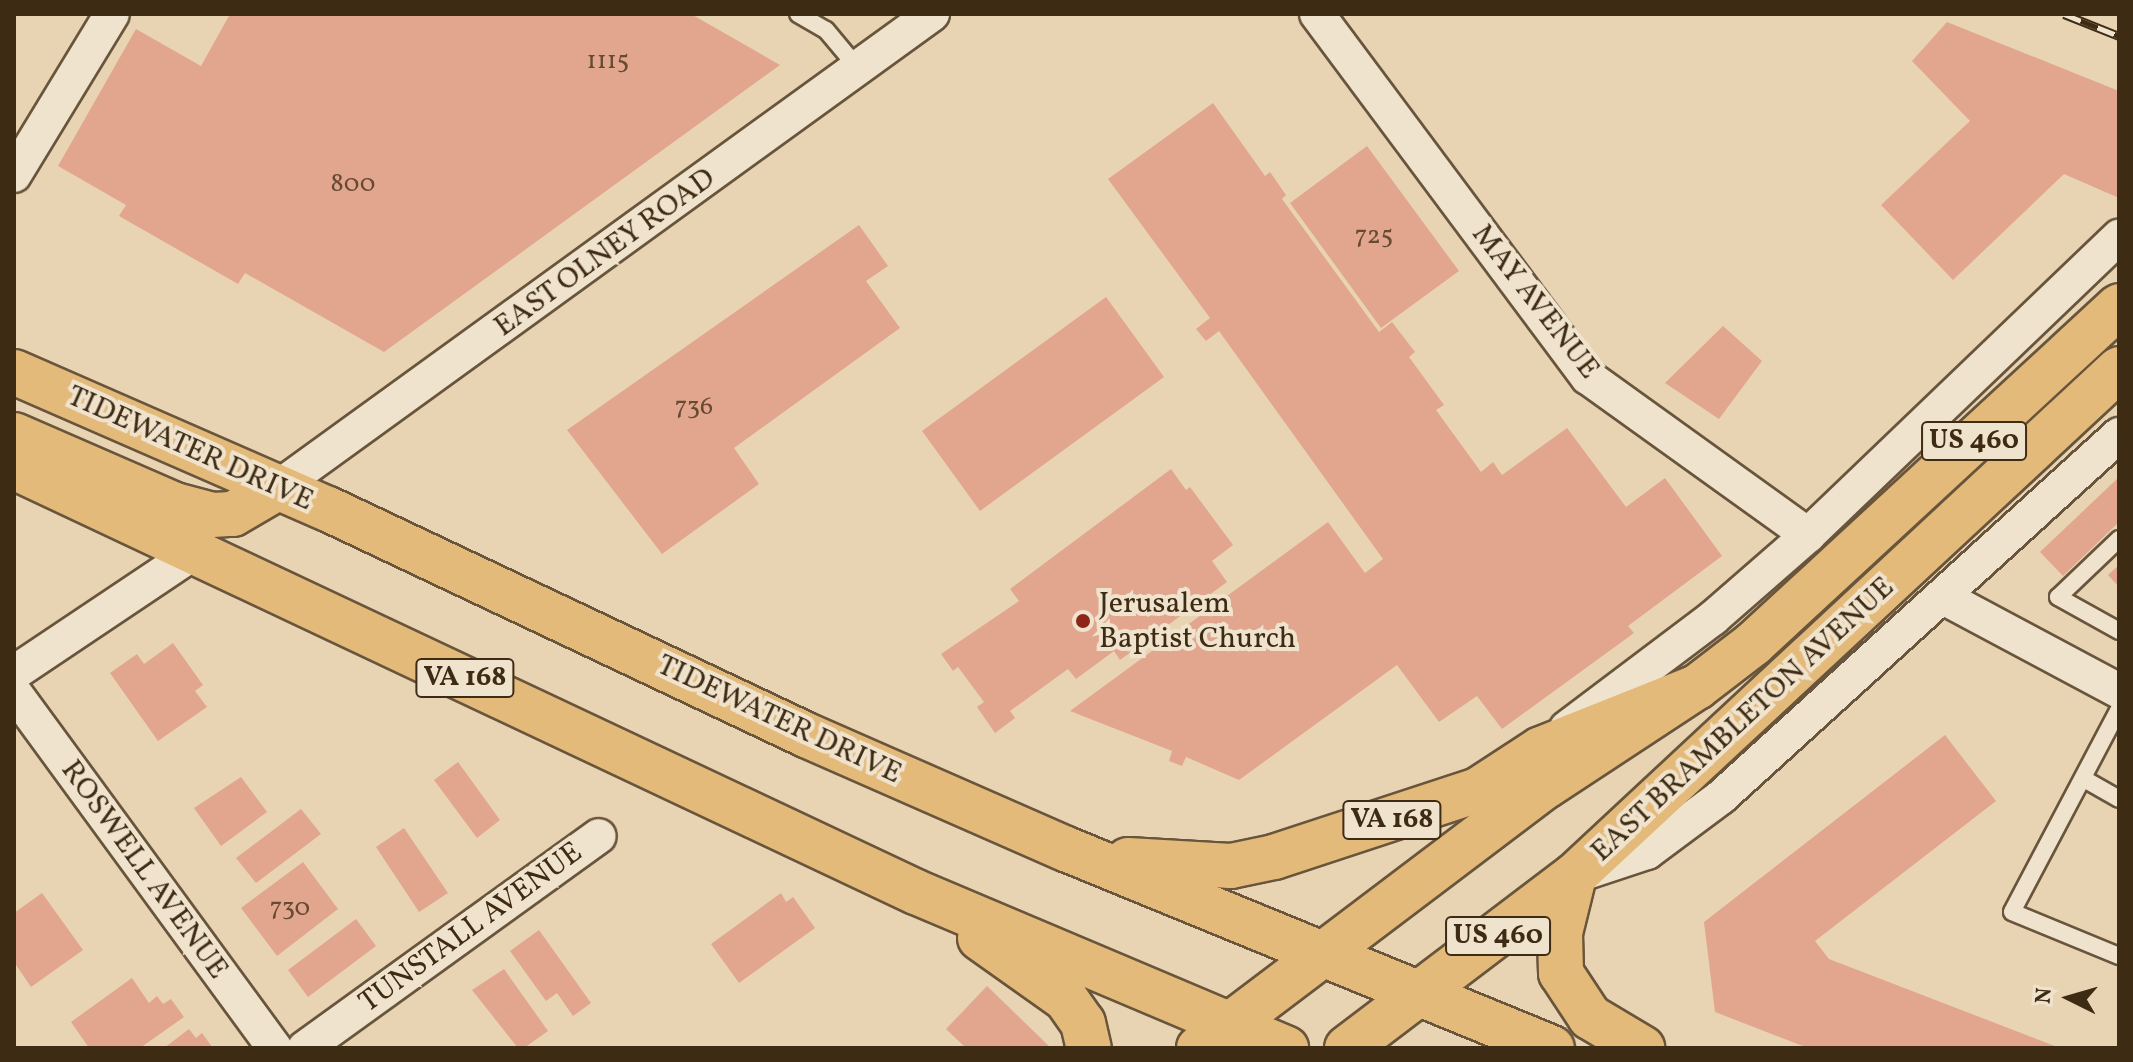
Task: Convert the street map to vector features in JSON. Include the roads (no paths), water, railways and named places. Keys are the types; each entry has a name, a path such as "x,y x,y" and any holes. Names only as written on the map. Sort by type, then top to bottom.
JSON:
{"main road":[{"name":"EAST BRAMBLETON AVENUE","path":"1215,1036 1546,786 1697,687 1830,577 2119,306"},
{"name":"EAST BRAMBLETON AVENUE","path":"1347,1048 1421,996 1574,876 2119,369"},
{"name":"TIDEWATER DRIVE","path":"14,372 276,489 806,735 1066,849 1552,1048"},
{"path":"14,435 175,505 212,515 233,514 276,489"},
{"name":"VA 168","path":"14,467 1215,1036 1286,1048"},
{"name":"VA 168","path":"1066,849 1139,862 1208,866 1253,862 1478,790 1541,749 1697,687"},
{"path":"1574,876 1560,933 1561,973 1590,1017 1642,1048"},
{"path":"916,892 1066,999 1083,1023 1089,1048"}],"street":[{"path":"14,175 112,14"},
{"name":"EAST OLNEY ROAD","path":"276,489 932,14"},
{"name":"MAY AVENUE","path":"1317,14 1588,377 1808,535"},
{"path":"1541,749 1713,618 1808,535 2119,237"},
{"path":"1574,876 1647,852 1670,838 1945,598 2119,435"},
{"path":"14,673 196,551"},
{"path":"1945,598 2119,691"},
{"name":"ROSWELL AVENUE","path":"14,692 275,1048"},
{"name":"TUNSTALL AVENUE","path":"305,1048 599,836"}],"lane":[{"path":"798,14 826,30 857,67"},
{"path":"2119,539 2058,597 2119,631"},
{"path":"2119,709 2012,912 2119,956"},
{"path":"2084,779 2119,799"}],"railway":[{"path":"2064,14 2119,36"}],"place":[{"name":"Jerusalem Baptist Church","path":"1083,621"}]}
